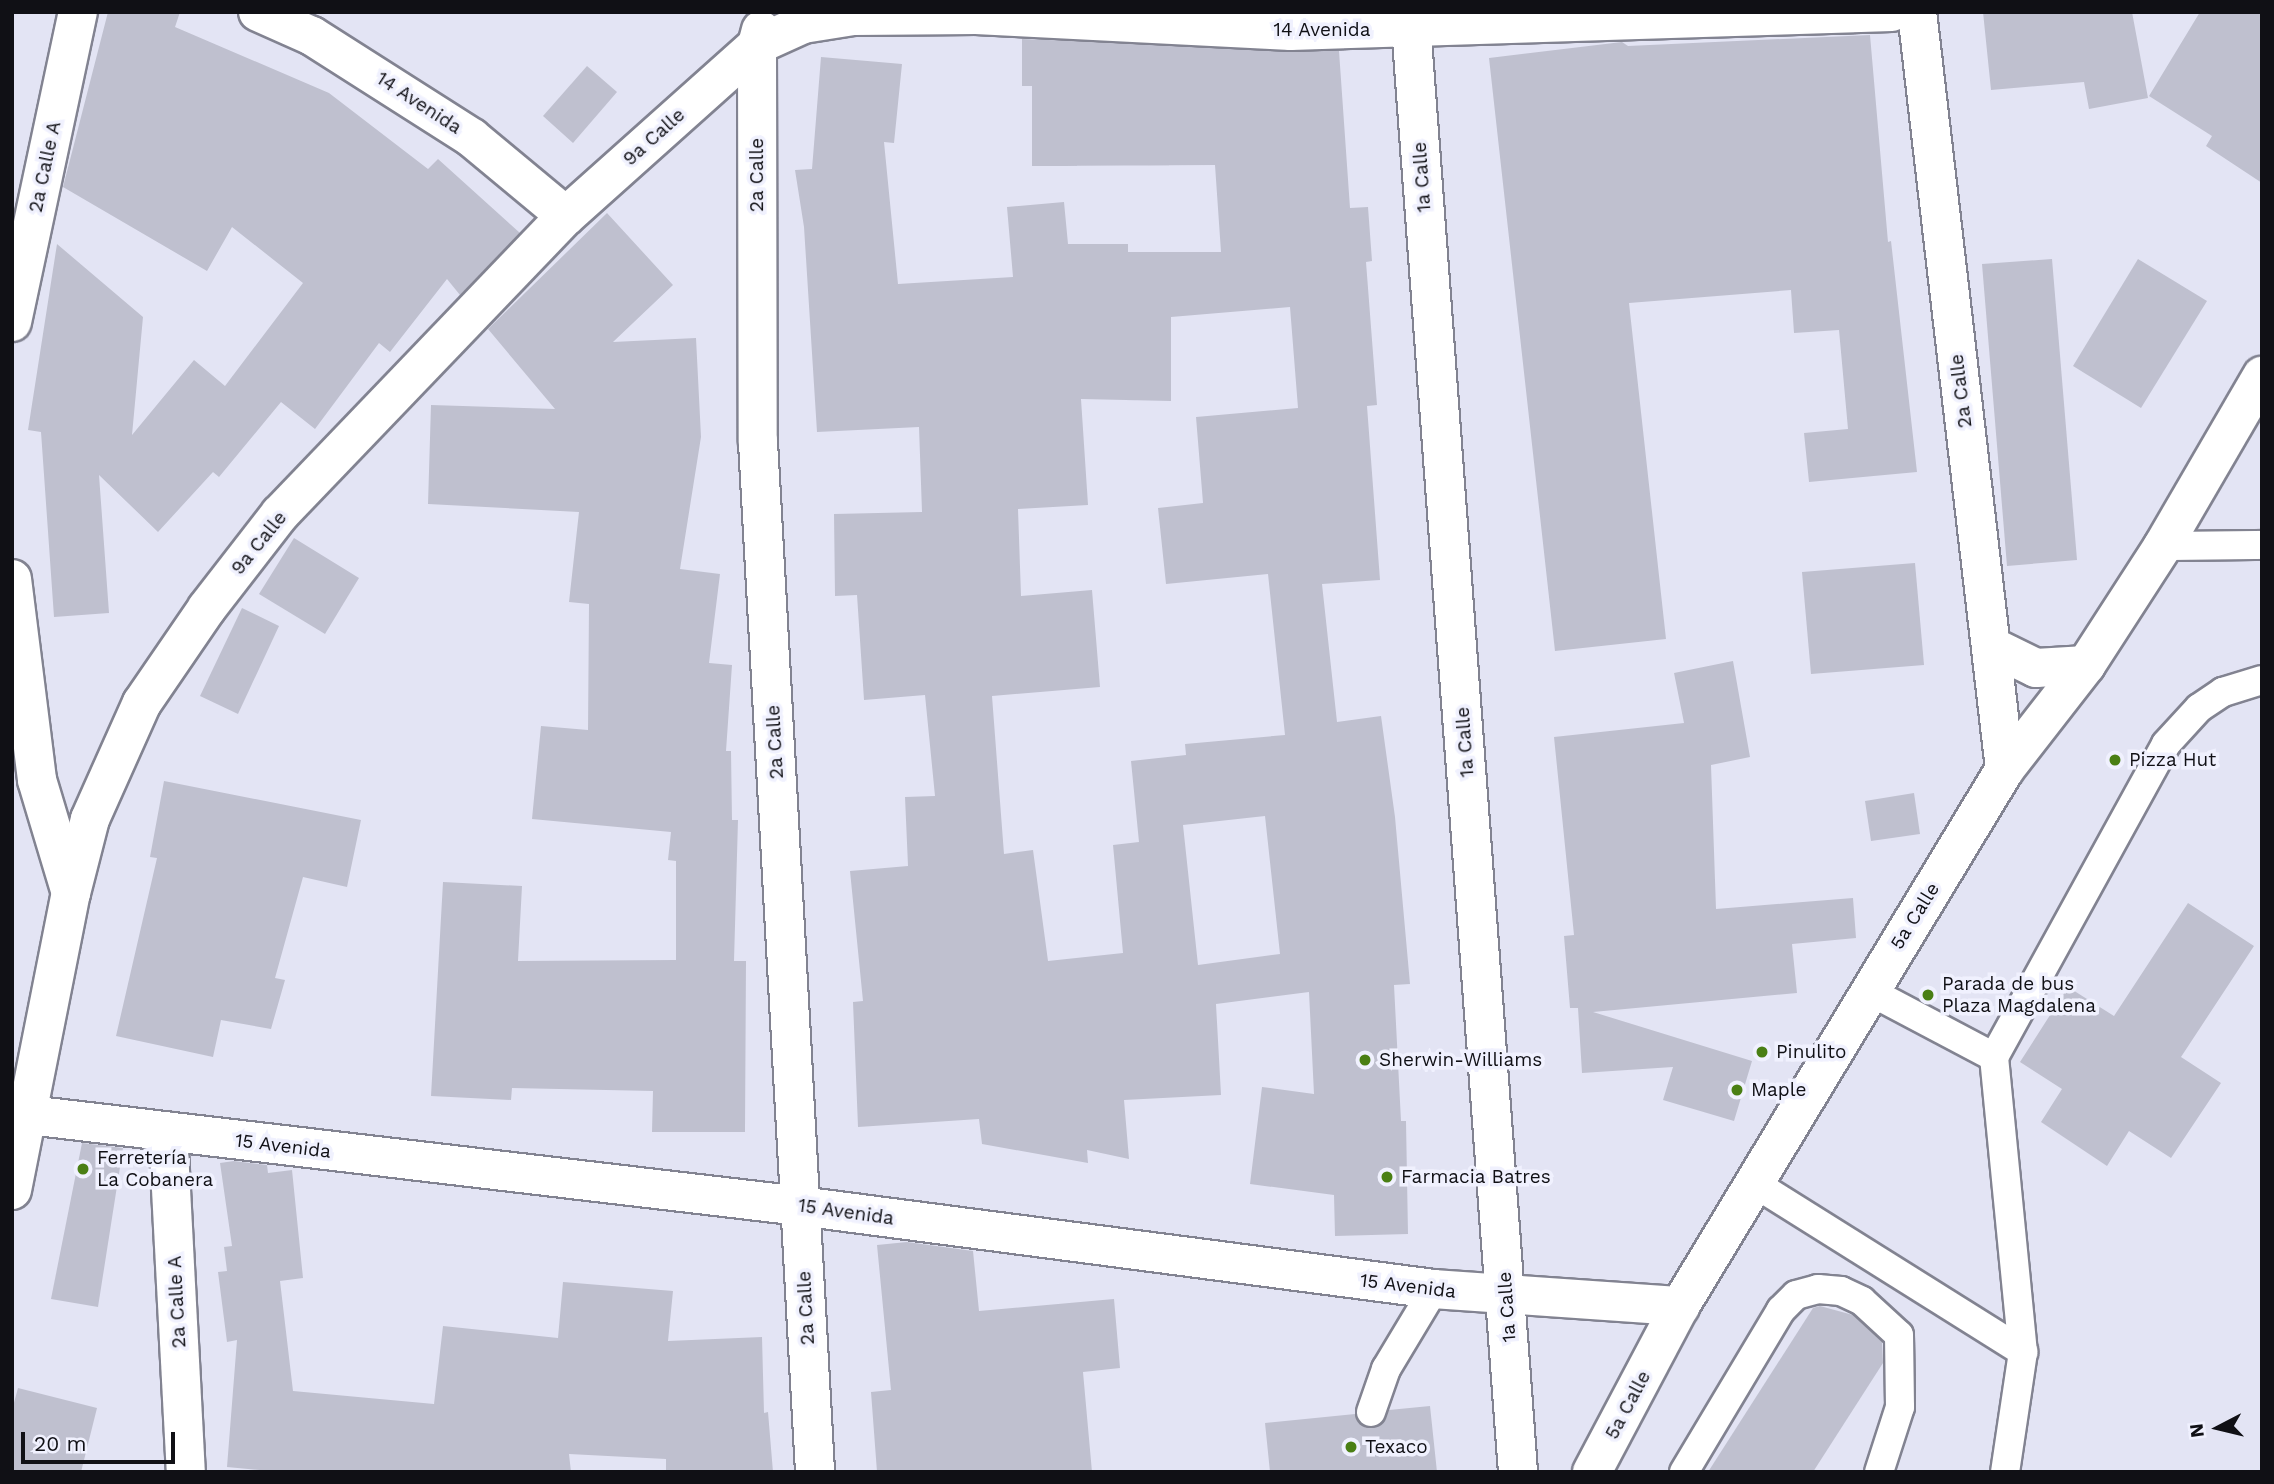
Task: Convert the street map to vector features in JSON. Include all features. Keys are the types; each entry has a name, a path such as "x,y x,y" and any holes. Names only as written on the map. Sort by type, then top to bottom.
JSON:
{"street":[{"name":"2a Calle A","path":"12,322 78,12"},
{"name":"14 Avenida","path":"258,12 312,36 472,138 566,216"},
{"name":"14 Avenida","path":"761,29 853,16 976,15 1291,31 1411,21 1892,12"},
{"name":"2a Calle","path":"1917,12 2005,769"},
{"name":"1a Calle","path":"1411,21 1518,1472"},
{"name":"9a Calle","path":"12,1189 21,1115 90,819 112,764 142,704 207,608 281,514 566,216 761,29"},
{"name":"2a Calle","path":"761,29 758,442 815,1472"},
{"name":"5a Calle","path":"1592,1472 1679,1306 1869,991 2005,769 2086,665 2163,546 2252,419 2262,376"},
{"path":"12,579 37,780 71,893"},
{"path":"1991,646 2036,668 2086,665"},
{"name":"15 Avenida","path":"21,1115 800,1206 1434,1289 1506,1297 1679,1306"},
{"name":"2a Calle A","path":"168,1132 186,1472"}],"lane":[{"path":"2163,546 2262,545"},
{"path":"2005,1472 2023,1352 1994,1057 2166,744 2199,708 2223,692 2262,680"},
{"path":"1869,991 1994,1057"},
{"path":"1754,1183 2023,1352"},
{"path":"1371,1412 1386,1369 1434,1289"},
{"path":"1684,1472 1781,1310 1796,1295 1818,1289 1841,1291 1862,1301 1899,1335 1900,1407 1878,1472"}],"building":[{"path":"108,12 180,12 175,27 329,93 428,169 438,159 520,233 460,295 447,279 390,352 379,343 315,429 281,402 219,477 213,472 158,532 99,475 109,613 54,617 41,432 28,430 57,244 143,317 132,435 194,360 225,386 303,283 232,227 207,271 63,187"},
{"path":"1983,12 2132,12 2148,98 2089,109 2084,82 1991,90"},
{"path":"2200,12 2262,12 2262,183 2206,146 2212,136 2149,96"},
{"path":"1870,35 1888,242 1891,241 1917,472 1809,482 1804,433 1848,429 1839,330 1794,333 1791,290 1629,303 1666,639 1555,651 1489,58 1622,42 1628,46"},
{"path":"1022,39 1339,51 1350,208 1368,207 1372,261 1366,262 1377,405 1367,406 1380,580 1322,584 1337,722 1381,716 1395,817 1410,984 1394,985 1401,1121 1406,1121 1408,1234 1335,1236 1334,1195 1250,1184 1262,1087 1314,1094 1309,992 1216,1004 1221,1095 1124,1100 1129,1159 1087,1150 1088,1163 982,1144 979,1119 858,1127 853,1002 863,1001 850,871 908,866 905,797 935,796 925,695 864,700 857,595 835,596 834,514 922,512 919,427 817,432 804,227 795,170 812,169 821,57 902,64 894,143 884,142 898,284 1013,277 1007,207 1064,202 1068,244 1128,244 1128,252 1221,252 1215,165 1032,166 1032,86 1022,86","holes":["1290,307 1298,408 1196,417 1203,503 1158,508 1166,584 1268,574 1285,735 1185,744 1186,755 1131,761 1139,842 1113,845 1123,953 1048,961 1033,850 1004,854 992,696 1100,687 1092,590 1021,596 1018,509 1088,505 1081,399 1171,401 1171,317","1265,816 1280,954 1198,965 1183,825"]},
{"path":"587,66 617,92 573,143 543,116"},
{"path":"607,213 673,285 613,342 696,338 701,437 680,569 720,574 709,663 732,665 726,751 731,751 732,820 738,820 734,961 746,961 745,1132 652,1132 653,1091 512,1088 511,1100 431,1096 443,882 522,886 518,961 676,960 676,861 668,860 671,832 532,819 541,726 588,730 589,604 569,602 579,512 428,504 431,405 555,409 488,329"},
{"path":"2052,259 2077,560 2007,566 1982,264"},
{"path":"2138,259 2207,301 2141,408 2073,366"},
{"path":"294,538 359,578 325,634 259,594"},
{"path":"1915,563 1924,665 1811,674 1802,572"},
{"path":"242,608 279,626 238,714 200,696"},
{"path":"1733,661 1750,757 1711,765 1716,909 1853,898 1856,938 1792,944 1797,993 1593,1012 1752,1061 1734,1121 1663,1100 1673,1067 1582,1073 1578,1008 1570,1008 1564,936 1574,935 1554,737 1684,723 1674,673"},
{"path":"164,781 361,820 347,887 303,877 275,978 285,980 271,1029 221,1020 213,1057 116,1036 157,858 150,857"},
{"path":"1914,793 1920,834 1871,841 1865,801"},
{"path":"2188,903 2254,946 2181,1057 2221,1083 2171,1158 2129,1131 2107,1166 2041,1122 2062,1089 2020,1062 2068,987 2114,1016"},
{"path":"82,1143 123,1148 98,1307 51,1299"},
{"path":"234,1161 267,1165 268,1173 292,1170 303,1278 280,1281 293,1391 434,1404 443,1326 558,1338 563,1282 673,1291 668,1341 762,1337 764,1413 768,1412 773,1472 666,1472 666,1459 569,1454 571,1472 280,1472 227,1467 237,1340 227,1342 218,1272 227,1271 224,1247 232,1246 220,1163"},
{"path":"907,1242 973,1251 979,1311 1114,1299 1120,1368 1083,1372 1092,1472 877,1472 871,1392 891,1390 877,1245"},
{"path":"1820,1306 1853,1315 1882,1342 1883,1363 1813,1472 1708,1472 1813,1308"},
{"path":"18,1388 97,1408 81,1472 12,1472 12,1410"},
{"name":"Texaco","path":"1430,1406 1437,1472 1270,1472 1265,1423 1355,1414 1359,1423 1373,1428 1382,1424 1389,1410"}],"place":[{"name":"Pizza Hut","path":"2115,760"},
{"name":"Parada de bus Plaza Magdalena","path":"1928,995"},
{"name":"Pinulito","path":"1762,1052"},
{"name":"Sherwin-Williams","path":"1365,1060"},
{"name":"Maple","path":"1737,1090"},
{"name":"Ferretería La Cobanera","path":"83,1169"},
{"name":"Farmacia Batres","path":"1387,1177"},
{"name":"Texaco","path":"1351,1447"}]}
